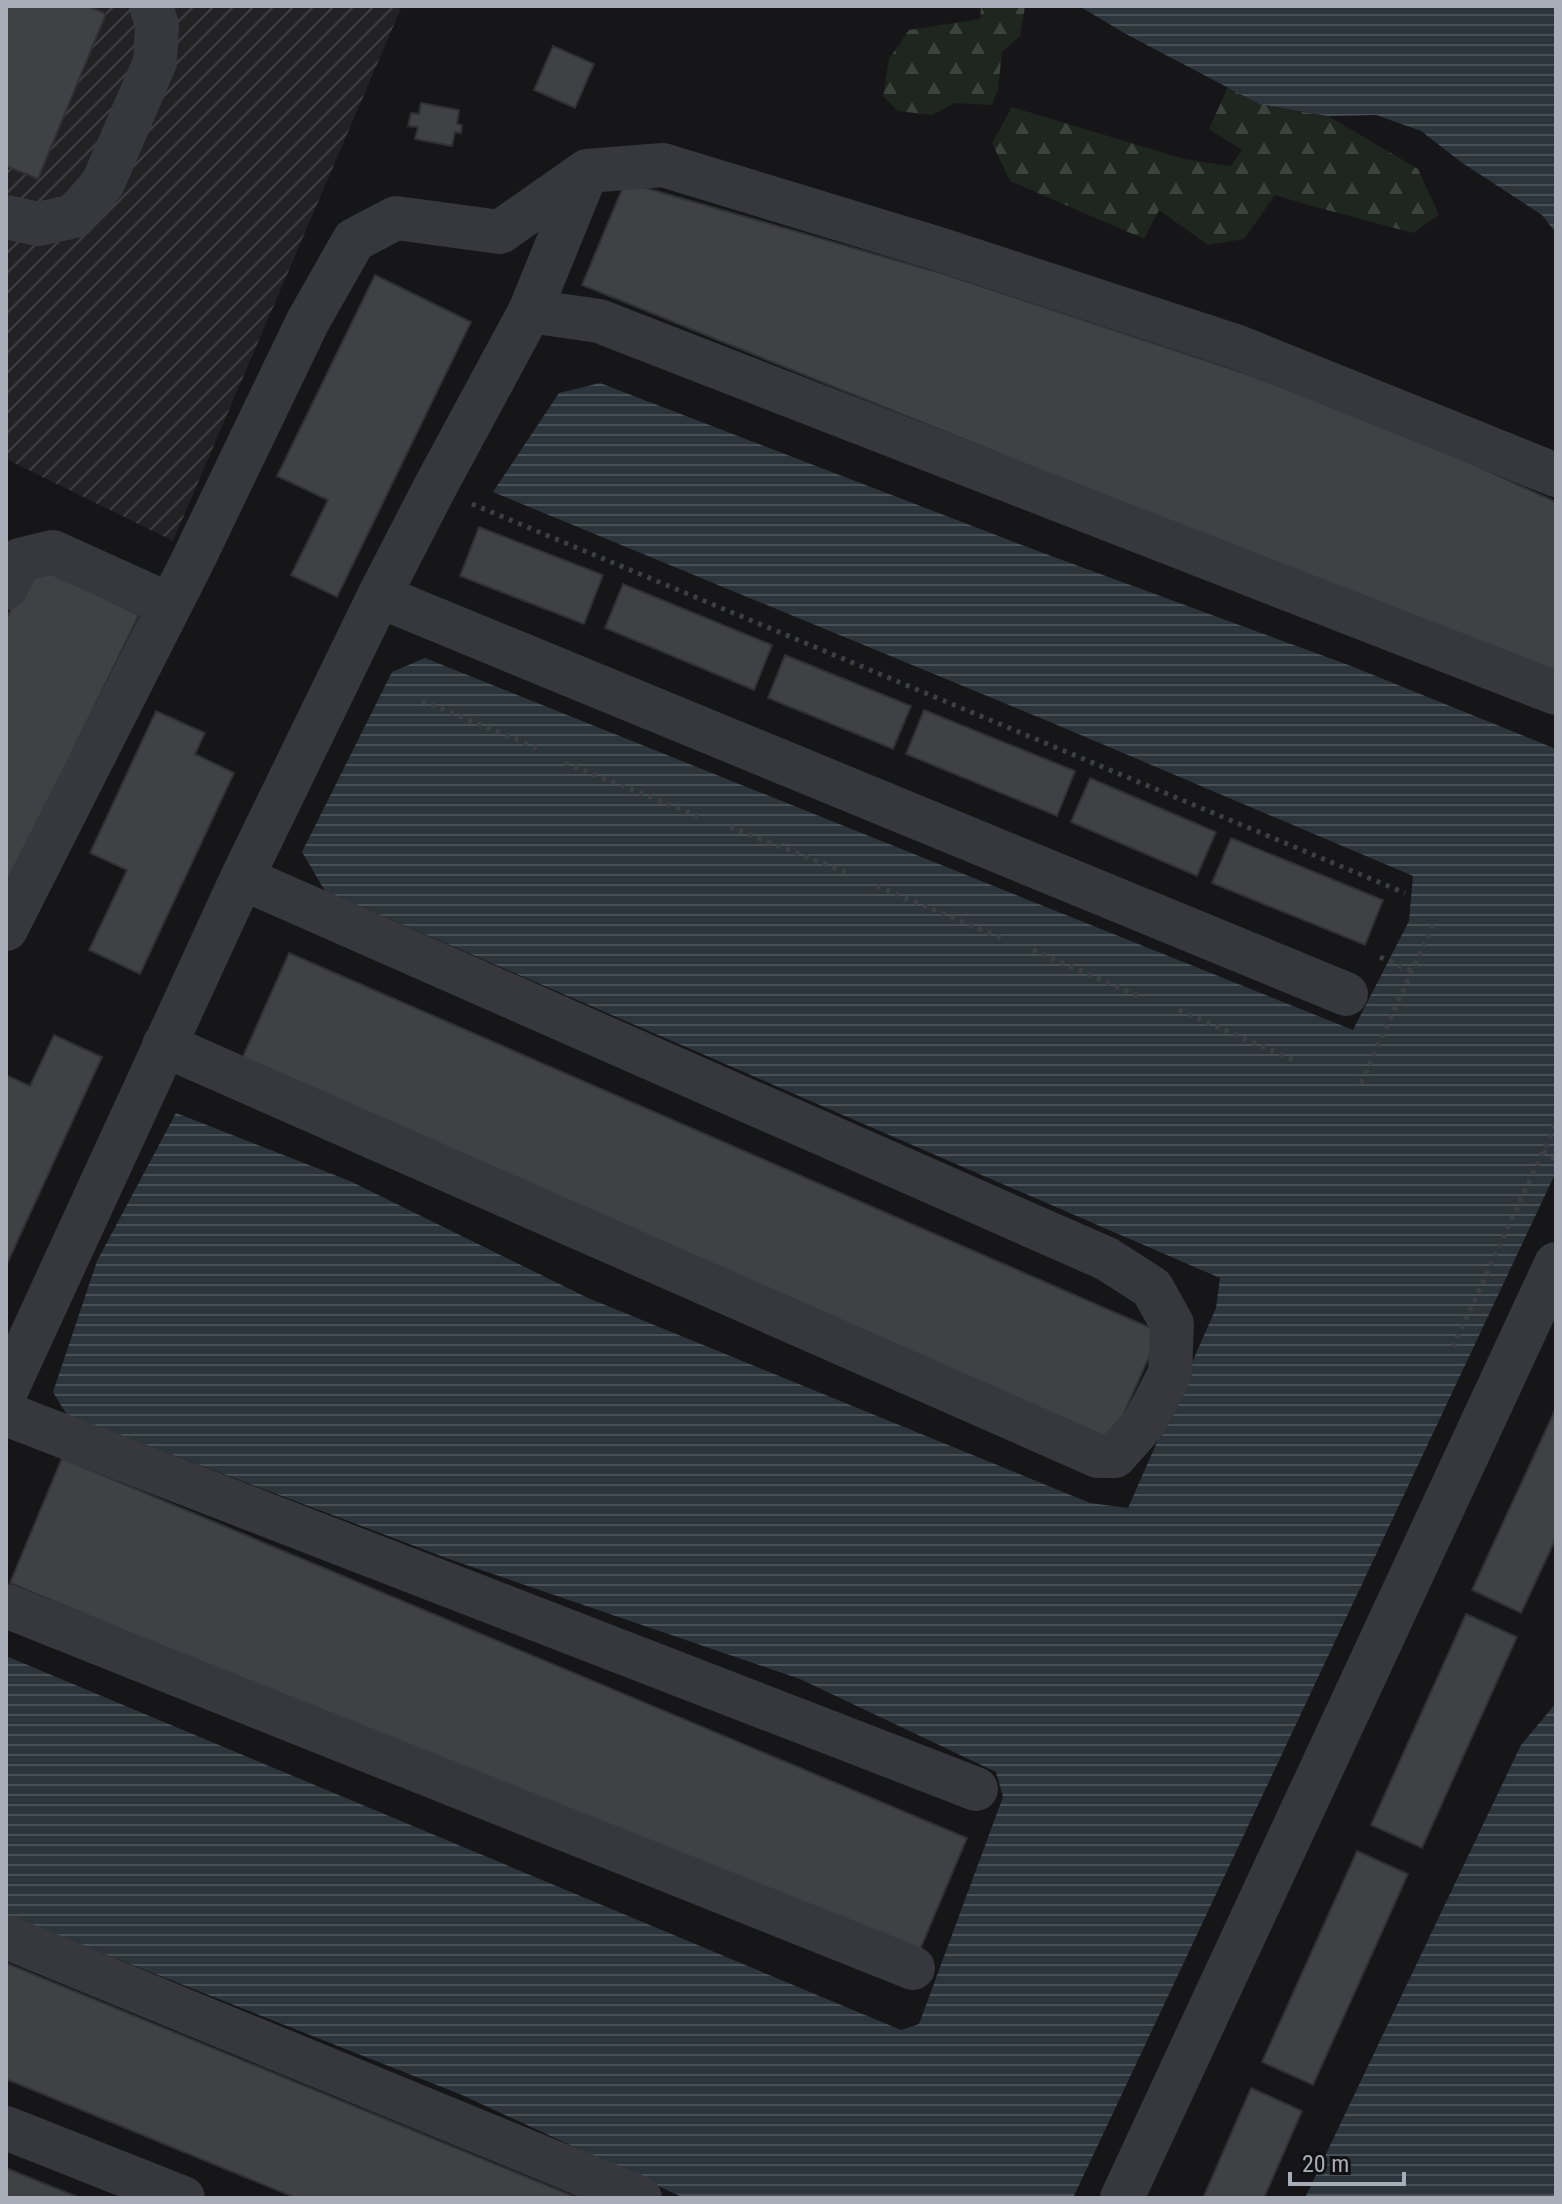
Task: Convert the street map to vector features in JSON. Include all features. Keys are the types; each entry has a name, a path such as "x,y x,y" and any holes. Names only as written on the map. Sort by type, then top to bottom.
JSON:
{"lane":[{"path":"6,217 38,224 75,216 103,183 155,62 157,25 151,6"},
{"path":"6,929 170,605 308,321 354,240 396,218 500,232 587,171 663,165 939,249 1238,347 1556,475"},
{"path":"6,1391 242,878 379,596 530,311 587,171"},
{"path":"530,311 599,321 1556,693"},
{"path":"6,588 20,560 53,552 170,605"},
{"path":"379,596 1346,994"},
{"path":"164,1045 1098,1456 1115,1456 1145,1422 1170,1373 1172,1324 1152,1288 1107,1259 242,878"},
{"path":"1122,2198 1556,1264"},
{"path":"6,1414 976,1789"},
{"path":"6,1606 913,1968"},
{"path":"6,1937 640,2198"},
{"path":"6,2128 183,2198"}],"path":[{"path":"462,500 1405,893"},
{"path":"422,701 540,749"},
{"path":"565,763 698,816"},
{"path":"730,827 845,872"},
{"path":"877,886 1001,938"},
{"path":"1361,1083 1433,925"},
{"path":"1033,950 1143,998"},
{"path":"1380,957 1412,971"},
{"path":"1179,1010 1298,1062"},
{"path":"1453,1347 1556,1123"},
{"path":"1543,1151 1556,1160"}],"shaded area":[{"path":"6,6 402,6 173,541 6,459"},
{"path":"1079,6 1556,6 1556,233 1542,215 1461,162 1421,131 1376,115 1328,116 1259,104"},
{"path":"600,383 1035,550 1351,666 1556,749 1556,1172 1073,2198 684,2198 462,2095 6,1915 6,1656 901,2030 919,2024 1003,1797 996,1772 800,1679 449,1559 67,1415 53,1392 97,1261 176,1113 350,1181 588,1298 1090,1503 1128,1508 1216,1308 1220,1278 325,891 302,852 392,672 425,658 1353,1030 1409,921 1413,876 493,492 559,393"},
{"path":"1556,1703 1556,2198 1305,2198 1521,1745"}],"green space":[{"path":"981,6 1025,6 1020,36 1002,52 998,89 992,105 955,103 932,115 898,111 883,96 889,59 909,30 980,19"},
{"path":"1228,87 1259,104 1328,116 1418,169 1439,215 1413,233 1275,195 1244,239 1208,245 1159,210 1144,239 1010,181 992,143 1012,107 1184,159 1231,166 1242,150 1209,129"}],"building":[{"path":"6,6 88,6 106,14 38,179 6,166"},
{"path":"553,46 594,64 575,108 534,90"},
{"path":"421,103 459,110 457,124 462,125 461,133 455,132 452,146 415,139 418,127 408,126 411,113 419,114"},
{"path":"625,182 944,274 1244,373 1407,434 1556,502 1556,679 582,285"},
{"path":"375,275 471,322 337,597 291,575 328,500 277,476"},
{"path":"479,527 603,575 584,624 460,576"},
{"path":"53,573 139,615 6,888 6,619 27,577"},
{"path":"623,584 772,645 754,690 605,628"},
{"path":"785,655 911,706 893,749 768,698"},
{"path":"924,710 1075,771 1057,816 906,754"},
{"path":"156,711 205,733 195,754 234,773 140,974 89,950 127,870 90,853"},
{"path":"1090,778 1216,832 1197,876 1071,822"},
{"path":"1231,838 1383,900 1365,945 1212,883"},
{"path":"289,953 1160,1332 1112,1441 241,1061"},
{"path":"54,1035 102,1057 6,1266 6,1075 30,1086"},
{"path":"1556,1408 1556,1538 1521,1613 1472,1590"},
{"path":"62,1458 967,1838 914,1964 10,1583"},
{"path":"1466,1614 1517,1637 1422,1848 1371,1825"},
{"path":"1357,1851 1408,1874 1313,2085 1262,2062"},
{"path":"6,1963 578,2198 296,2198 6,2079"},
{"path":"1251,2088 1302,2111 1264,2198 1203,2198"},
{"path":"6,2168 80,2198 6,2198"}]}
